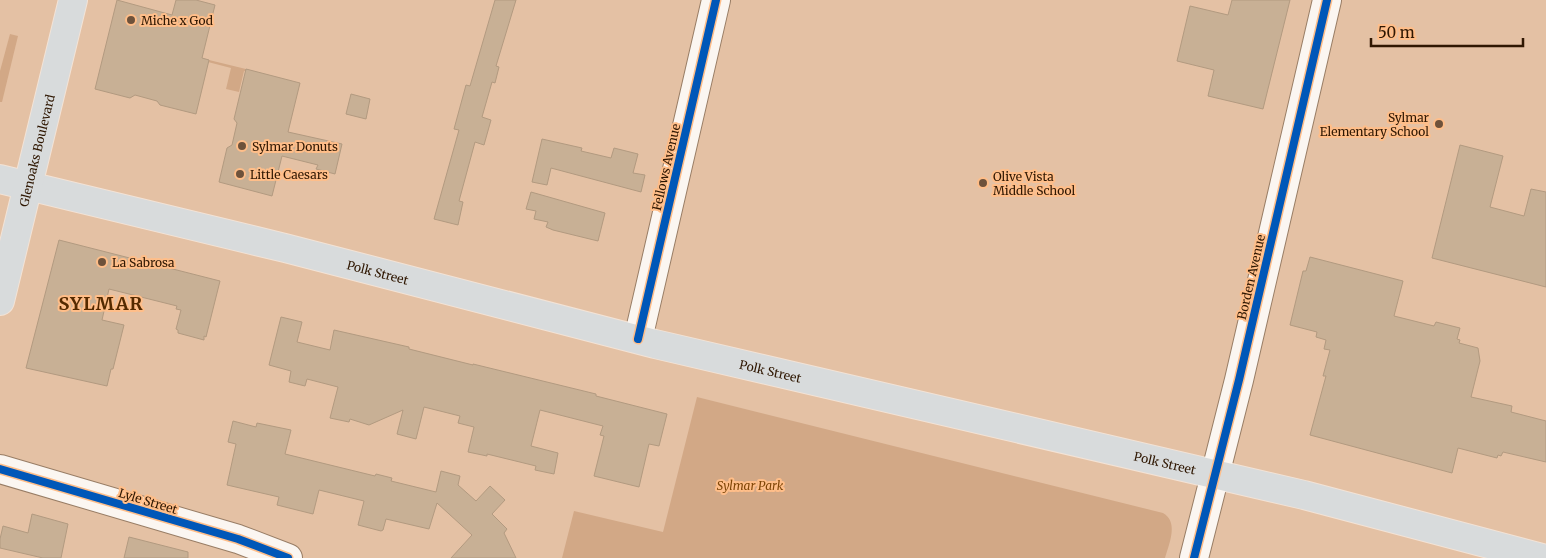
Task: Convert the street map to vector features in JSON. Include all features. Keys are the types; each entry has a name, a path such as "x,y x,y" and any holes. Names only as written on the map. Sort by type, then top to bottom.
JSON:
{"main road":[{"name":"Glenoaks Boulevard","path":"0,301 73,0"},
{"name":"Polk Street","path":"0,179 294,250 638,339 1304,495 1542,558"}],"street":[{"name":"Fellows Avenue","path":"638,339 716,0"},
{"name":"Borden Avenue","path":"1194,558 1239,380 1327,0"},
{"name":"Lyle Street","path":"0,469 236,549 288,558"}],"green space":[{"path":"10,34 18,36 2,102 0,102 0,71"},
{"path":"209,60 250,70 250,72 244,71 239,92 226,89 231,68 208,62"},
{"name":"Sylmar Park","path":"697,397 1163,513 1171,522 1172,528 1165,558 562,558 574,511 663,532"}],"building":[{"path":"117,0 172,15 176,0 196,0 215,5 202,58 209,60 196,114 160,105 157,101 135,95 130,98 95,89"},
{"path":"495,0 516,0 496,66 499,67 495,83 492,82 482,117 491,120 484,145 475,142 459,201 463,202 458,225 434,219 459,130 454,129 466,85 470,86"},
{"path":"1232,0 1290,0 1263,109 1208,96 1214,70 1177,61 1190,6 1228,15"},
{"path":"246,69 300,83 288,132 342,144 335,174 316,169 318,165 282,156 272,196 219,182 227,148 232,145 237,123 234,119"},
{"path":"351,94 370,99 366,119 346,114"},
{"path":"542,139 582,148 581,151 611,158 614,148 638,154 633,173 645,175 641,192 551,168 547,185 532,182"},
{"path":"1460,145 1503,156 1490,207 1524,216 1531,189 1546,192 1546,287 1432,258"},
{"path":"531,192 605,213 598,241 553,230 546,227 548,222 534,219 536,211 526,209"},
{"path":"59,240 220,281 204,340 178,333 176,329 181,310 176,309 177,306 109,289 102,320 124,325 107,386 26,368"},
{"path":"1310,257 1403,281 1394,316 1434,326 1436,322 1460,328 1457,339 1460,340 1459,343 1478,348 1480,361 1471,397 1512,406 1511,412 1546,421 1546,462 1503,452 1497,458 1458,448 1452,473 1310,435 1326,376 1323,376 1330,350 1324,349 1326,340 1316,337 1317,332 1290,325 1303,271 1306,271"},
{"path":"281,317 302,322 297,342 330,350 334,330 596,394 596,396 667,414 659,446 649,444 639,487 594,476 604,436 600,435 603,426 540,410 531,446 558,453 554,474 535,470 536,466 487,454 487,456 468,452 474,427 458,423 460,416 424,407 416,439 397,434 403,410 369,425 350,419 349,422 330,418 338,387 307,379 305,386 289,382 291,371 269,365"},
{"path":"233,421 256,427 257,423 291,430 285,454 375,476 376,474 392,478 391,481 436,492 441,471 460,476 458,485 476,501 490,486 505,500 492,514 507,529 504,533 516,558 451,558 472,535 437,503 429,529 386,519 381,531 358,525 364,501 319,490 313,514 277,505 279,497 227,485 236,444 228,442"},
{"path":"32,514 68,524 61,558 43,558 0,548 3,526 28,533"},
{"path":"129,537 188,552 188,558 124,558"}],"cycle path":[{"path":"638,339 716,0"},
{"path":"1194,558 1239,380 1327,0"},
{"path":"0,469 238,539 288,558"}],"place":[{"name":"Miche x God","path":"131,20"},
{"name":"Sylmar Elementary School","path":"1439,124"},
{"name":"Sylmar Donuts","path":"242,146"},
{"name":"Little Caesars","path":"240,174"},
{"name":"Olive Vista Middle School","path":"983,183"},
{"name":"La Sabrosa","path":"102,262"}],"district":[{"name":"SYLMAR","path":"101,303"}]}
